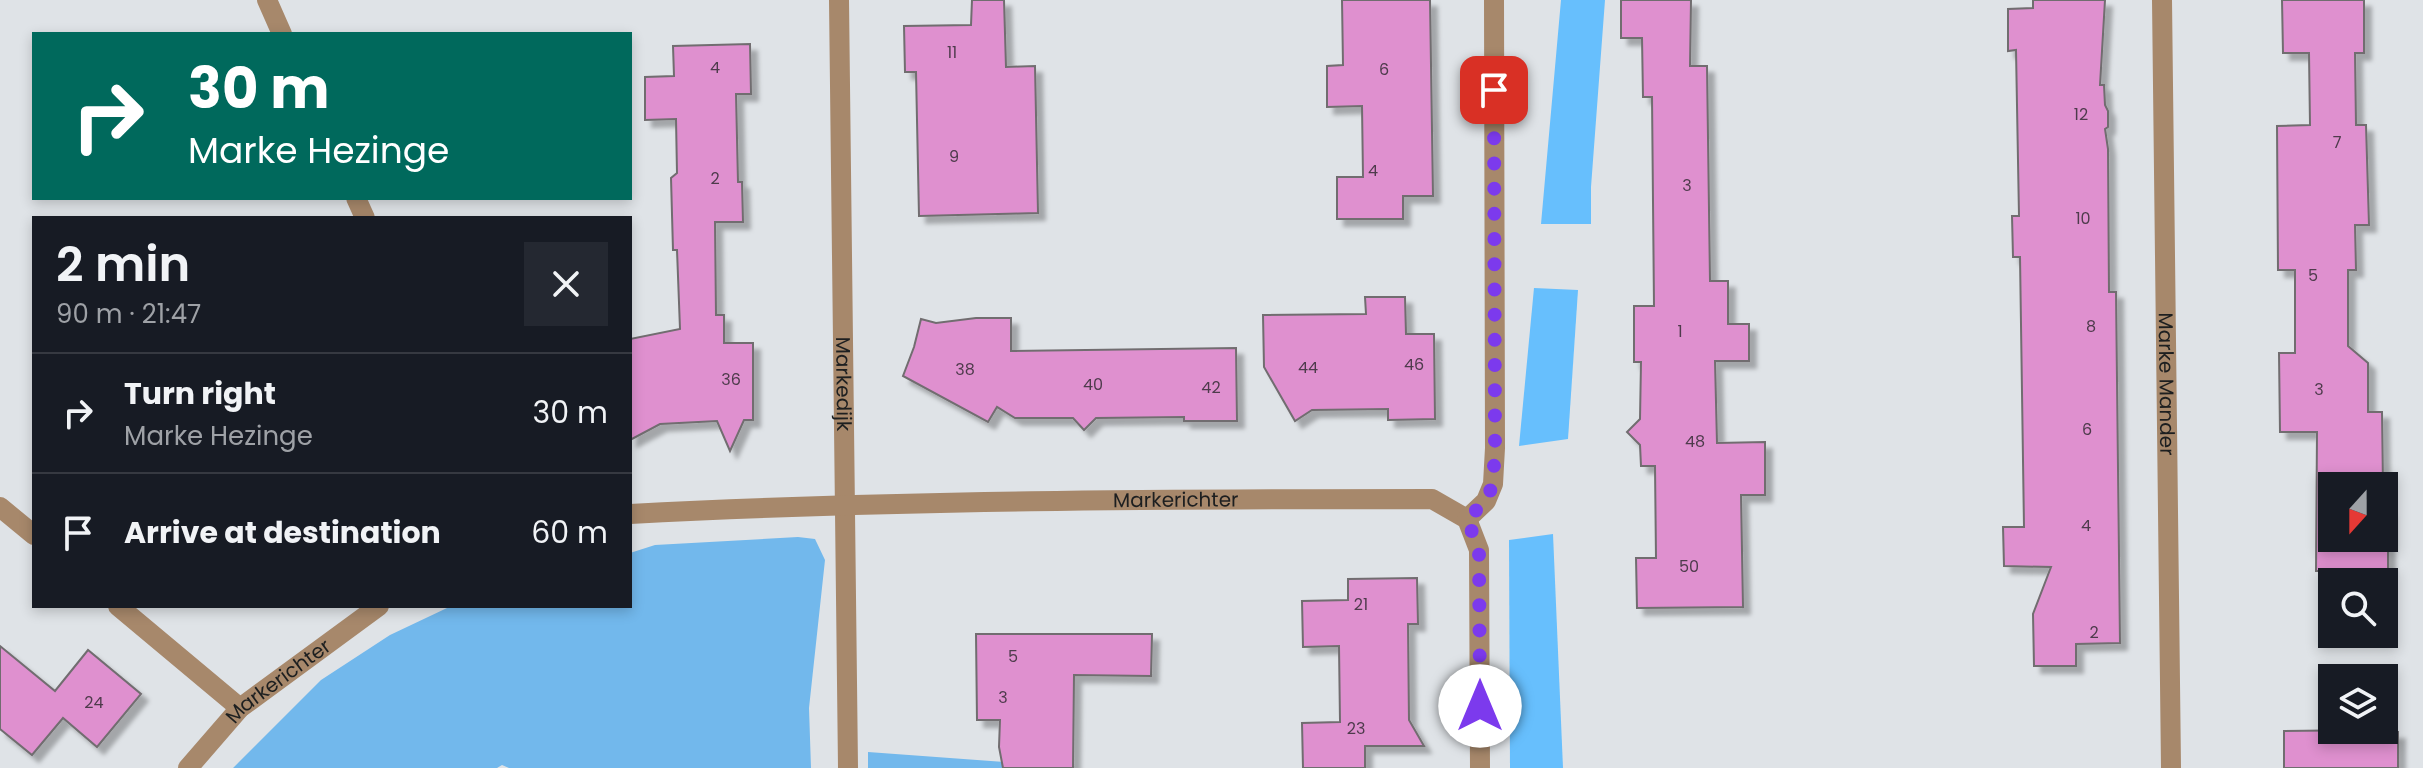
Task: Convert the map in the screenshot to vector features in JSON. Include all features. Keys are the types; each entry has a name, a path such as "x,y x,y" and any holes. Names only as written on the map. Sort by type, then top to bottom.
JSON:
{"street":[{"path":"267,0 281,32"},
{"name":"Markedijk","path":"839,0 848,768"},
{"path":"1480,768 1479,550 1467,519 1486,501 1493,484 1495,448 1494,0"},
{"name":"Marke Mander","path":"2162,0 2171,768"},
{"name":"Markerichter","path":"632,514 844,504 1095,499 1432,499 1467,519"},
{"path":"0,507 32,533"},
{"path":"120,608 240,708"},
{"name":"Markerichter","path":"188,768 240,708 376,608"}],"shaded area":[{"path":"1561,0 1605,0 1591,224 1541,224"},
{"path":"1534,288 1578,290 1568,439 1519,446"},
{"path":"1553,534 1563,768 1510,768 1509,540"},
{"path":"798,537 815,539 825,560 809,708 811,768 509,768 502,765 497,768 233,768 321,680 390,635 447,608 632,608 632,552 655,545"},
{"path":"868,752 1047,765 1047,768 868,768"}],"building":[{"path":"972,0 1004,0 1006,67 1035,66 1038,213 919,216 916,72 905,72 904,26 971,25"},
{"path":"1342,0 1430,0 1433,196 1403,196 1403,219 1337,219 1337,177 1363,177 1362,106 1327,107 1327,66 1343,65"},
{"path":"1621,0 1691,0 1690,66 1707,66 1710,281 1728,281 1728,324 1749,324 1749,361 1715,361 1717,443 1765,442 1765,495 1741,495 1743,607 1637,608 1636,558 1656,558 1655,466 1641,466 1640,445 1627,432 1640,419 1641,362 1634,362 1634,306 1654,306 1652,97 1643,97 1642,38 1621,38"},
{"path":"2033,0 2105,0 2100,85 2104,85 2108,111 2108,127 2105,129 2108,149 2109,292 2116,292 2120,643 2076,644 2076,666 2034,666 2033,614 2051,567 2004,566 2003,527 2024,527 2020,257 2013,257 2012,216 2019,216 2016,50 2008,51 2008,9 2033,8"},
{"path":"2282,0 2364,0 2364,53 2355,53 2356,125 2366,125 2369,225 2355,225 2356,270 2348,270 2348,346 2368,363 2368,412 2382,412 2383,472 2318,472 2318,552 2388,552 2388,568 2318,568 2316,571 2317,432 2280,432 2279,353 2295,353 2295,270 2278,270 2277,126 2310,125 2309,53 2283,53"},
{"path":"750,44 751,94 736,94 738,182 742,182 743,222 715,222 716,315 724,315 724,343 753,343 753,420 744,420 730,451 717,421 660,424 632,439 632,339 680,329 671,178 677,173 676,119 645,120 645,77 674,76 673,46"},
{"path":"1365,297 1405,297 1406,334 1434,334 1435,419 1388,420 1388,409 1312,410 1295,421 1264,367 1263,315 1366,314"},
{"path":"1011,318 1011,351 1236,348 1237,421 1184,421 1184,417 1096,418 1084,430 1073,418 1015,418 997,407 988,422 903,376 921,319 936,323"},
{"path":"1417,578 1418,624 1408,624 1409,720 1424,746 1365,746 1365,768 1303,768 1302,723 1340,722 1339,646 1303,647 1302,601 1348,600 1348,579"},
{"path":"976,634 1152,634 1151,676 1074,675 1073,768 1003,768 999,747 1000,720 977,720"},
{"path":"0,646 55,691 88,650 141,694 97,747 63,718 32,755 0,729"},
{"path":"2284,731 2318,731 2318,744 2398,744 2398,768 2284,768"}],"route":[{"path":"1480,706 1479,550 1467,519 1486,501 1493,484 1494,90"}]}
